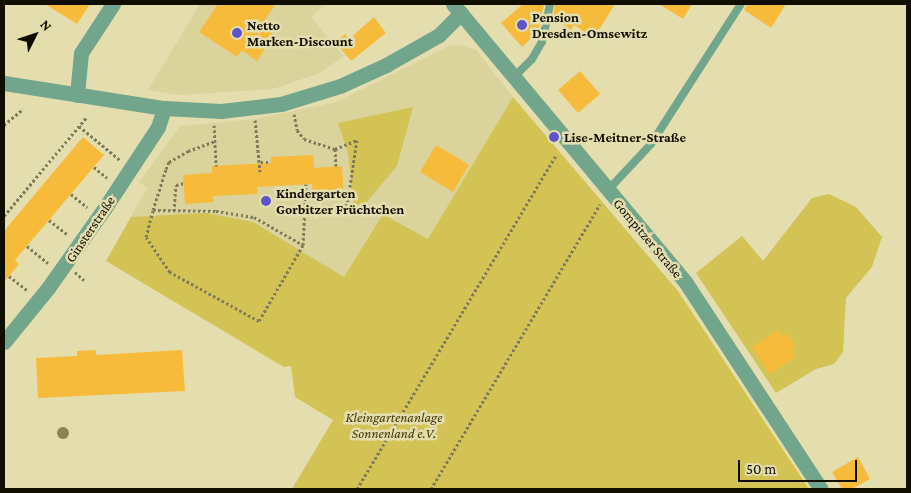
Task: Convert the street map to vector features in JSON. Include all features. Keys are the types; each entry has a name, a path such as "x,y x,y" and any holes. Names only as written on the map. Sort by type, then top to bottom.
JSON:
{"street":[{"path":"77,95 81,53 113,4"},
{"path":"4,84 164,108 221,111 281,104 340,86 439,35 457,8"},
{"name":"Gompitzer Straße","path":"457,8 686,283 821,489"},
{"name":"Ginsterstraße","path":"4,342 48,288 104,209 158,127 164,108"}],"lane":[{"path":"514,77 532,59 542,42 550,4"},
{"path":"608,190 650,144 741,4"}],"path":[{"path":"253,107 260,172"},
{"path":"4,125 23,109"},
{"path":"212,117 216,166"},
{"path":"4,216 86,118"},
{"path":"79,126 122,162"},
{"path":"297,130 304,140 335,149 356,140 347,205 306,209"},
{"path":"213,142 188,151 169,162 146,237 170,272 259,321 303,245 306,184"},
{"path":"335,149 336,166"},
{"path":"358,489 557,154"},
{"path":"260,162 271,162"},
{"path":"94,167 110,180"},
{"path":"174,211 176,185 184,183"},
{"path":"431,489 608,190"},
{"path":"71,194 90,208"},
{"path":"153,210 216,211 254,217 303,245"},
{"path":"49,220 70,237"},
{"path":"27,246 51,264"},
{"path":"72,271 84,280"},
{"path":"9,276 29,292"}],"shaded area":[{"path":"200,4 326,4 311,17 344,56 320,73 273,89 179,95 148,90"},
{"name":"Kindergarten Gorbitzer Früchtchen","path":"459,45 476,50 513,97 428,239 383,214 291,365 284,367 106,261 147,188 139,182 180,126 255,119 336,102 449,46"}],"green space":[{"name":"Kleingartenanlage Sonnenland e.V.","path":"513,97 678,291 809,489 292,489 333,420 295,397 291,366 284,367 106,261 131,217 207,213 253,222 344,277 383,214 428,239"},
{"path":"413,107 397,166 365,204 354,205 348,153 338,123"},
{"path":"829,194 856,207 882,237 872,267 846,298 843,352 834,364 816,369 776,393 696,273 742,236 763,261 812,198"}],"building":[{"path":"45,4 90,4 77,24"},
{"name":"Netto Marken-Discount","path":"218,4 276,4 261,25 274,35 257,61 242,50 237,57 199,32"},
{"name":"Pension Dresden-Omsewitz","path":"523,4 544,4 538,32 522,47 501,23"},
{"path":"555,4 615,4 594,38 574,25 571,30 553,18"},
{"path":"659,4 692,4 683,19"},
{"path":"747,4 786,4 771,28 744,10"},
{"path":"374,17 386,33 351,61 335,42 345,34 349,39"},
{"path":"580,71 600,94 578,113 558,90"},
{"path":"83,137 104,155 15,260 19,264 4,282 4,231"},
{"path":"436,145 469,165 453,192 420,172"},
{"path":"313,155 314,168 342,166 344,197 313,198 312,184 257,187 257,194 213,196 214,202 185,204 183,175 212,173 212,166 271,163 271,157"},
{"path":"778,330 782,336 787,333 796,347 792,351 796,357 770,374 752,347"},
{"path":"96,350 96,355 182,350 185,391 38,398 36,358 77,356 77,351"},
{"path":"858,457 870,479 852,489 842,489 832,472"}],"place":[{"name":"Pension Dresden-Omsewitz","path":"522,25"},
{"name":"Netto Marken-Discount","path":"237,33"},
{"name":"Lise-Meitner-Straße","path":"554,137"},
{"name":"Kindergarten Gorbitzer Früchtchen","path":"266,201"}]}
